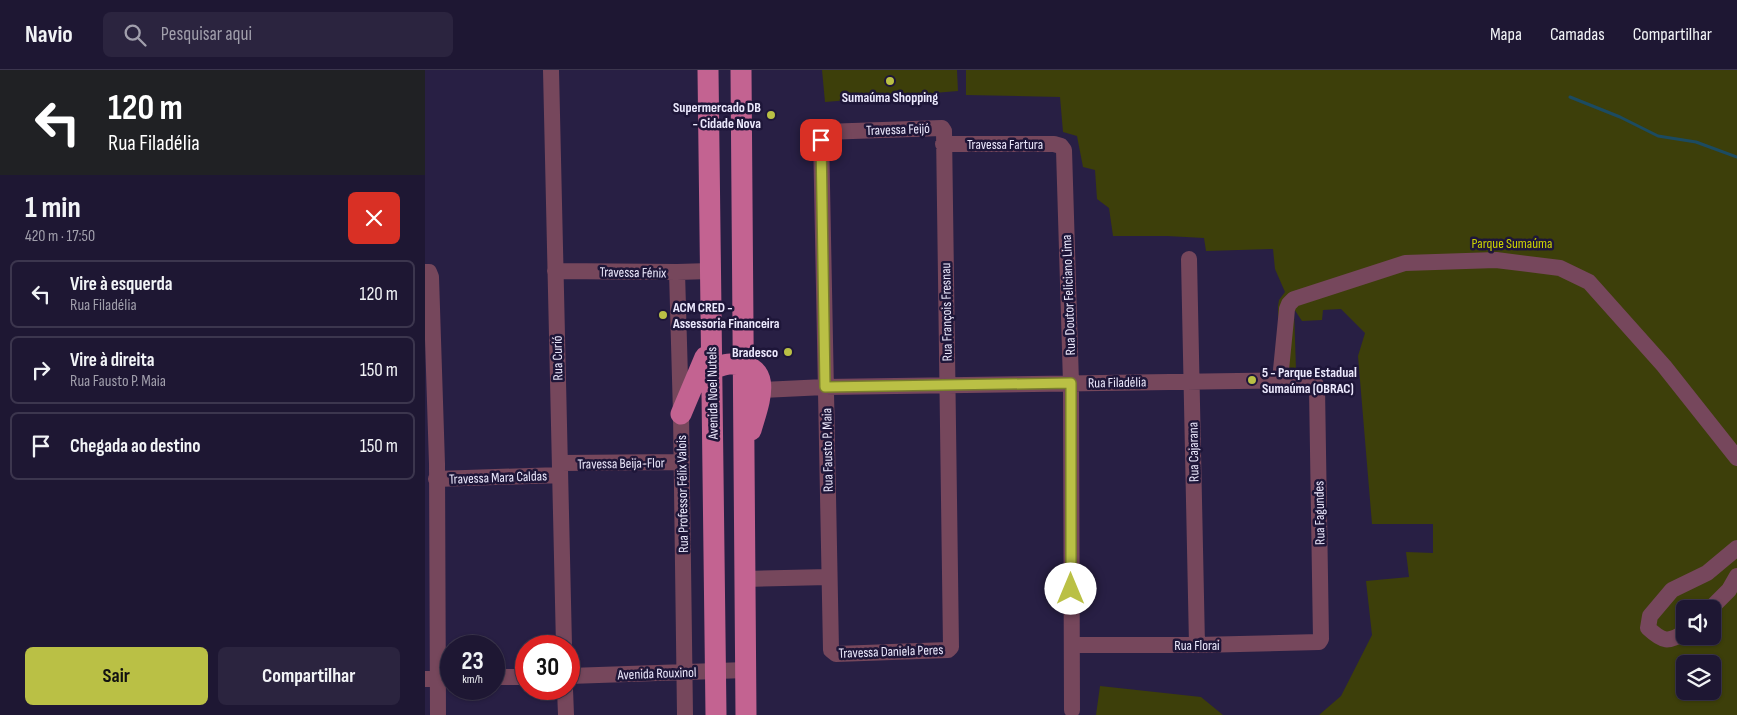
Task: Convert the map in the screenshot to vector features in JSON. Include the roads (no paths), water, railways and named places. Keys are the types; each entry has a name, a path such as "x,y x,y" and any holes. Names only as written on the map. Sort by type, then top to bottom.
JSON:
{"main road":[{"name":"Avenida Noel Nutels","path":"708,70 711,343 706,369 716,715"},
{"path":"741,70 746,715"},
{"path":"681,414 706,369 727,364 744,364 751,367 756,373 762,390 744,454"}],"street":[{"name":"Rua Curió","path":"551,70 564,635"},
{"name":"Travessa Feijó","path":"823,132 942,128"},
{"name":"Rua François Fresnau","path":"942,128 944,131 951,647"},
{"name":"Rua Fausto P. Maia","path":"823,132 821,140 831,650"},
{"name":"Travessa Fartura","path":"943,144 1054,144 1061,146 1064,150"},
{"name":"Rua Doutor Feliciano Lima","path":"1064,150 1071,383 1072,710"},
{"name":"Rua Cajarana","path":"1189,259 1197,645"},
{"path":"1280,380 1287,309 1294,298 1405,263 1496,260 1560,268 1589,282 1664,366 1737,458"},
{"name":"Travessa Fénix","path":"555,271 710,271"},
{"path":"427,272 431,277 438,715"},
{"name":"Rua Professor Félix Valois","path":"677,272 682,462 685,715"},
{"path":"679,347 706,369"},
{"name":"Rua Filadélia","path":"762,390 825,387 1280,380 1309,380 1315,383 1317,388"},
{"name":"Rua Fagundes","path":"1317,388 1321,639"},
{"name":"Travessa Beija-Flor","path":"560,469 682,462"},
{"name":"Travessa Mara Caldas","path":"433,469 560,469"},
{"path":"1676,638 1672,640 1659,639 1648,628 1649,616 1672,590 1707,573 1737,548"},
{"path":"1719,600 1729,590 1737,576"},
{"path":"745,579 829,577"},
{"name":"Rua Florai","path":"1072,645 1317,643 1321,639"},
{"name":"Travessa Daniela Peres","path":"831,650 836,654 948,650 951,647"},
{"name":"Avenida Rouxinol","path":"580,676 746,670"},
{"path":"565,700 565,715"}],"waterway":[{"path":"1570,97 1620,117 1658,136 1696,142 1737,157"}],"place":[{"name":"Sumaúma Shopping","path":"890,81"},
{"name":"Supermercado DB - Cidade Nova","path":"771,115"},
{"name":"ACM CRED - Assessoria Financeira","path":"663,315"},
{"name":"Bradesco","path":"788,352"},
{"name":"5 - Parque Estadual Sumaúma (OBRAC)","path":"1252,380"}],"park label":[{"name":"Parque Sumaúma","path":"1512,243"}]}
